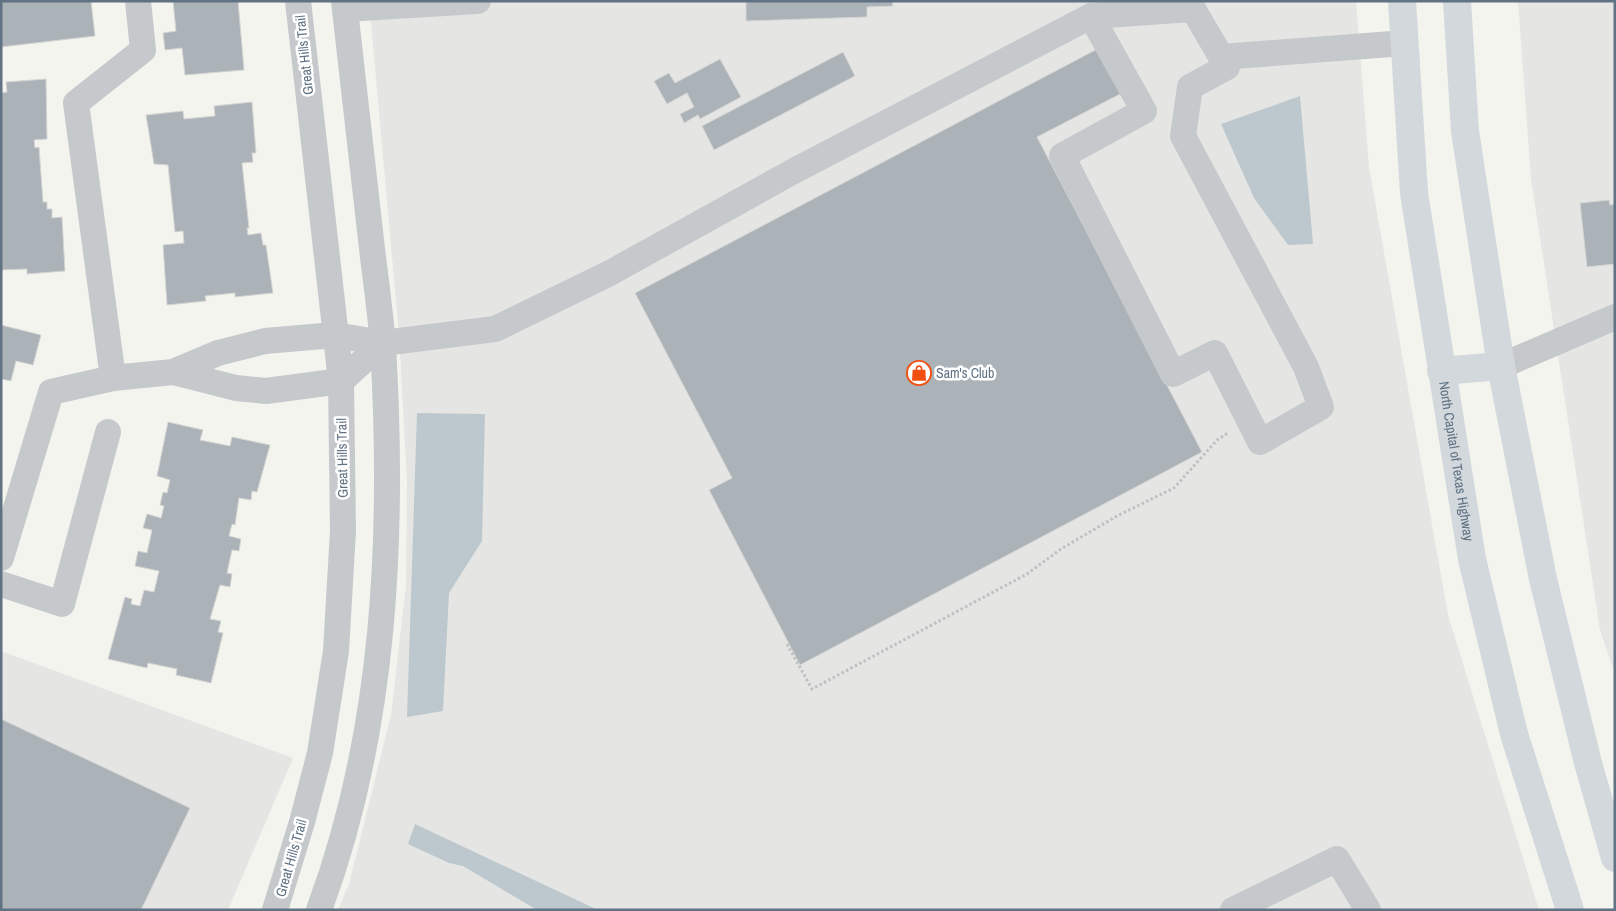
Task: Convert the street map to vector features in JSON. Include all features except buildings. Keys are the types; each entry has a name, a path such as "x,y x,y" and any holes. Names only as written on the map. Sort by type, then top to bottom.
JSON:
{"main road":[{"name":"North Capital of Texas Highway","path":"1402,1 1414,193 1472,559 1511,724 1570,910"},
{"path":"1457,1 1466,131 1501,366 1543,578 1588,763 1615,858"},
{"path":"1441,371 1501,366"}],"street":[{"path":"113,378 76,104 143,50 138,1"},
{"name":"Great Hills Trail","path":"275,910 302,822 320,753 336,651 343,531 341,381 298,1"},
{"path":"319,910 347,822 363,753 379,648 387,530 383,343 345,5 478,1"},
{"path":"1,558 50,392 113,378 173,372 218,353 265,342 335,335 383,343 495,329 610,272 792,172 1090,16 1193,9 1227,67 1190,87 1183,136 1306,367 1321,406 1260,442 1215,353 1173,374 1062,156 1144,111 1090,16"},
{"path":"1221,57 1405,43"},
{"path":"1501,366 1615,317"},
{"path":"173,372 236,388 266,391 341,381 383,343"},
{"path":"1,584 62,604 108,432"},
{"path":"1234,910 1337,859 1368,910"}],"path":[{"path":"787,644 812,690 1027,574 1061,549 1109,521 1174,488 1217,440 1230,432"}],"shaded area":[{"path":"369,1 1356,1 1369,167 1448,615 1539,910 338,910 349,884 391,715 406,585 407,481 399,335"},
{"path":"1518,1 1615,1 1615,674 1600,630 1531,179"},
{"path":"1300,96 1313,244 1288,245 1254,198 1221,124"},
{"path":"417,413 485,414 482,541 449,593 443,711 407,717"},
{"path":"1,651 293,758 228,910 1,910"},
{"path":"415,824 598,910 537,910 463,866 449,863 408,844"}],"place":[{"name":"Sam's Club","path":"919,373"}]}
